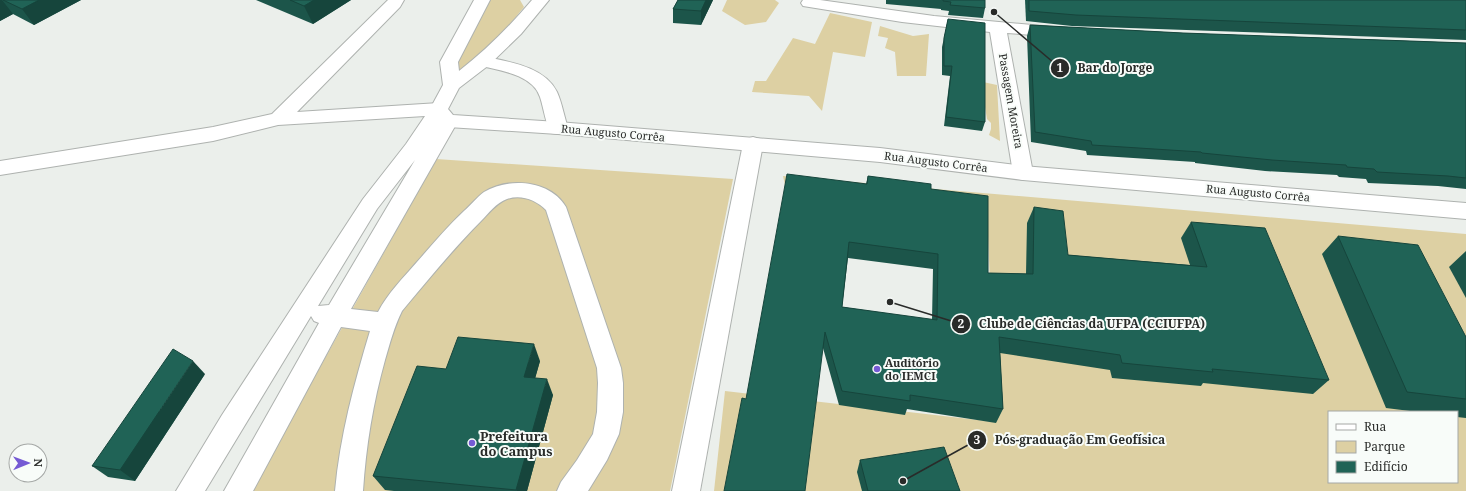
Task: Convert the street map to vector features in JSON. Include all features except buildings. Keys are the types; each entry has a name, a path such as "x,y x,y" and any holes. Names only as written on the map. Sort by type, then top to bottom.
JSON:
{"main road":[{"path":"278,119 394,4 396,0"},
{"path":"238,491 444,115 452,85 449,62 482,0"},
{"path":"452,85 483,62 535,2"},
{"path":"809,3 875,15 998,28 1076,33"},
{"name":"Passagem Moreira","path":"998,28 1023,173"},
{"path":"483,62 522,72 535,79 546,90 558,128"},
{"path":"190,491 300,312 370,204 413,149 444,115"},
{"name":"Rua Augusto Corrêa","path":"0,168 213,134 278,119 444,115 558,128 880,155 1023,173 1466,211"},
{"path":"686,491 704,391 753,144"},
{"path":"349,491 352,453 365,388 384,323 394,304 456,231 491,198 504,192 518,190 532,192 546,198 555,207 609,368 612,393 608,428 584,476 571,491"},
{"path":"300,312 384,323"}],"green space":[{"path":"490,0 520,0 524,7 488,51 456,77 457,57 478,17"},
{"path":"727,0 775,0 779,3 766,22 745,25 722,11"},
{"path":"830,13 872,22 865,57 833,52 822,111 809,96 752,92 755,81 766,81 793,38 815,44"},
{"path":"880,26 913,36 929,34 926,76 897,76 895,52 885,48 888,38 878,36"},
{"path":"969,79 997,85 1000,141 989,135 991,123 987,119 984,101"},
{"path":"436,159 733,179 670,491 251,491"},
{"path":"783,176 1466,234 1466,491 714,491 725,391 996,422 987,213 786,190"}],"place":[{"name":"Bar do Jorge","path":"994,12"},
{"name":"Clube de Ciências da UFPA (CCIUFPA)","path":"890,302"},
{"name":"Auditório do IEMCI","path":"877,369"},
{"name":"Prefeitura do Campus","path":"472,443"},
{"name":"Pós-graduação Em Geofísica","path":"903,481"}]}
